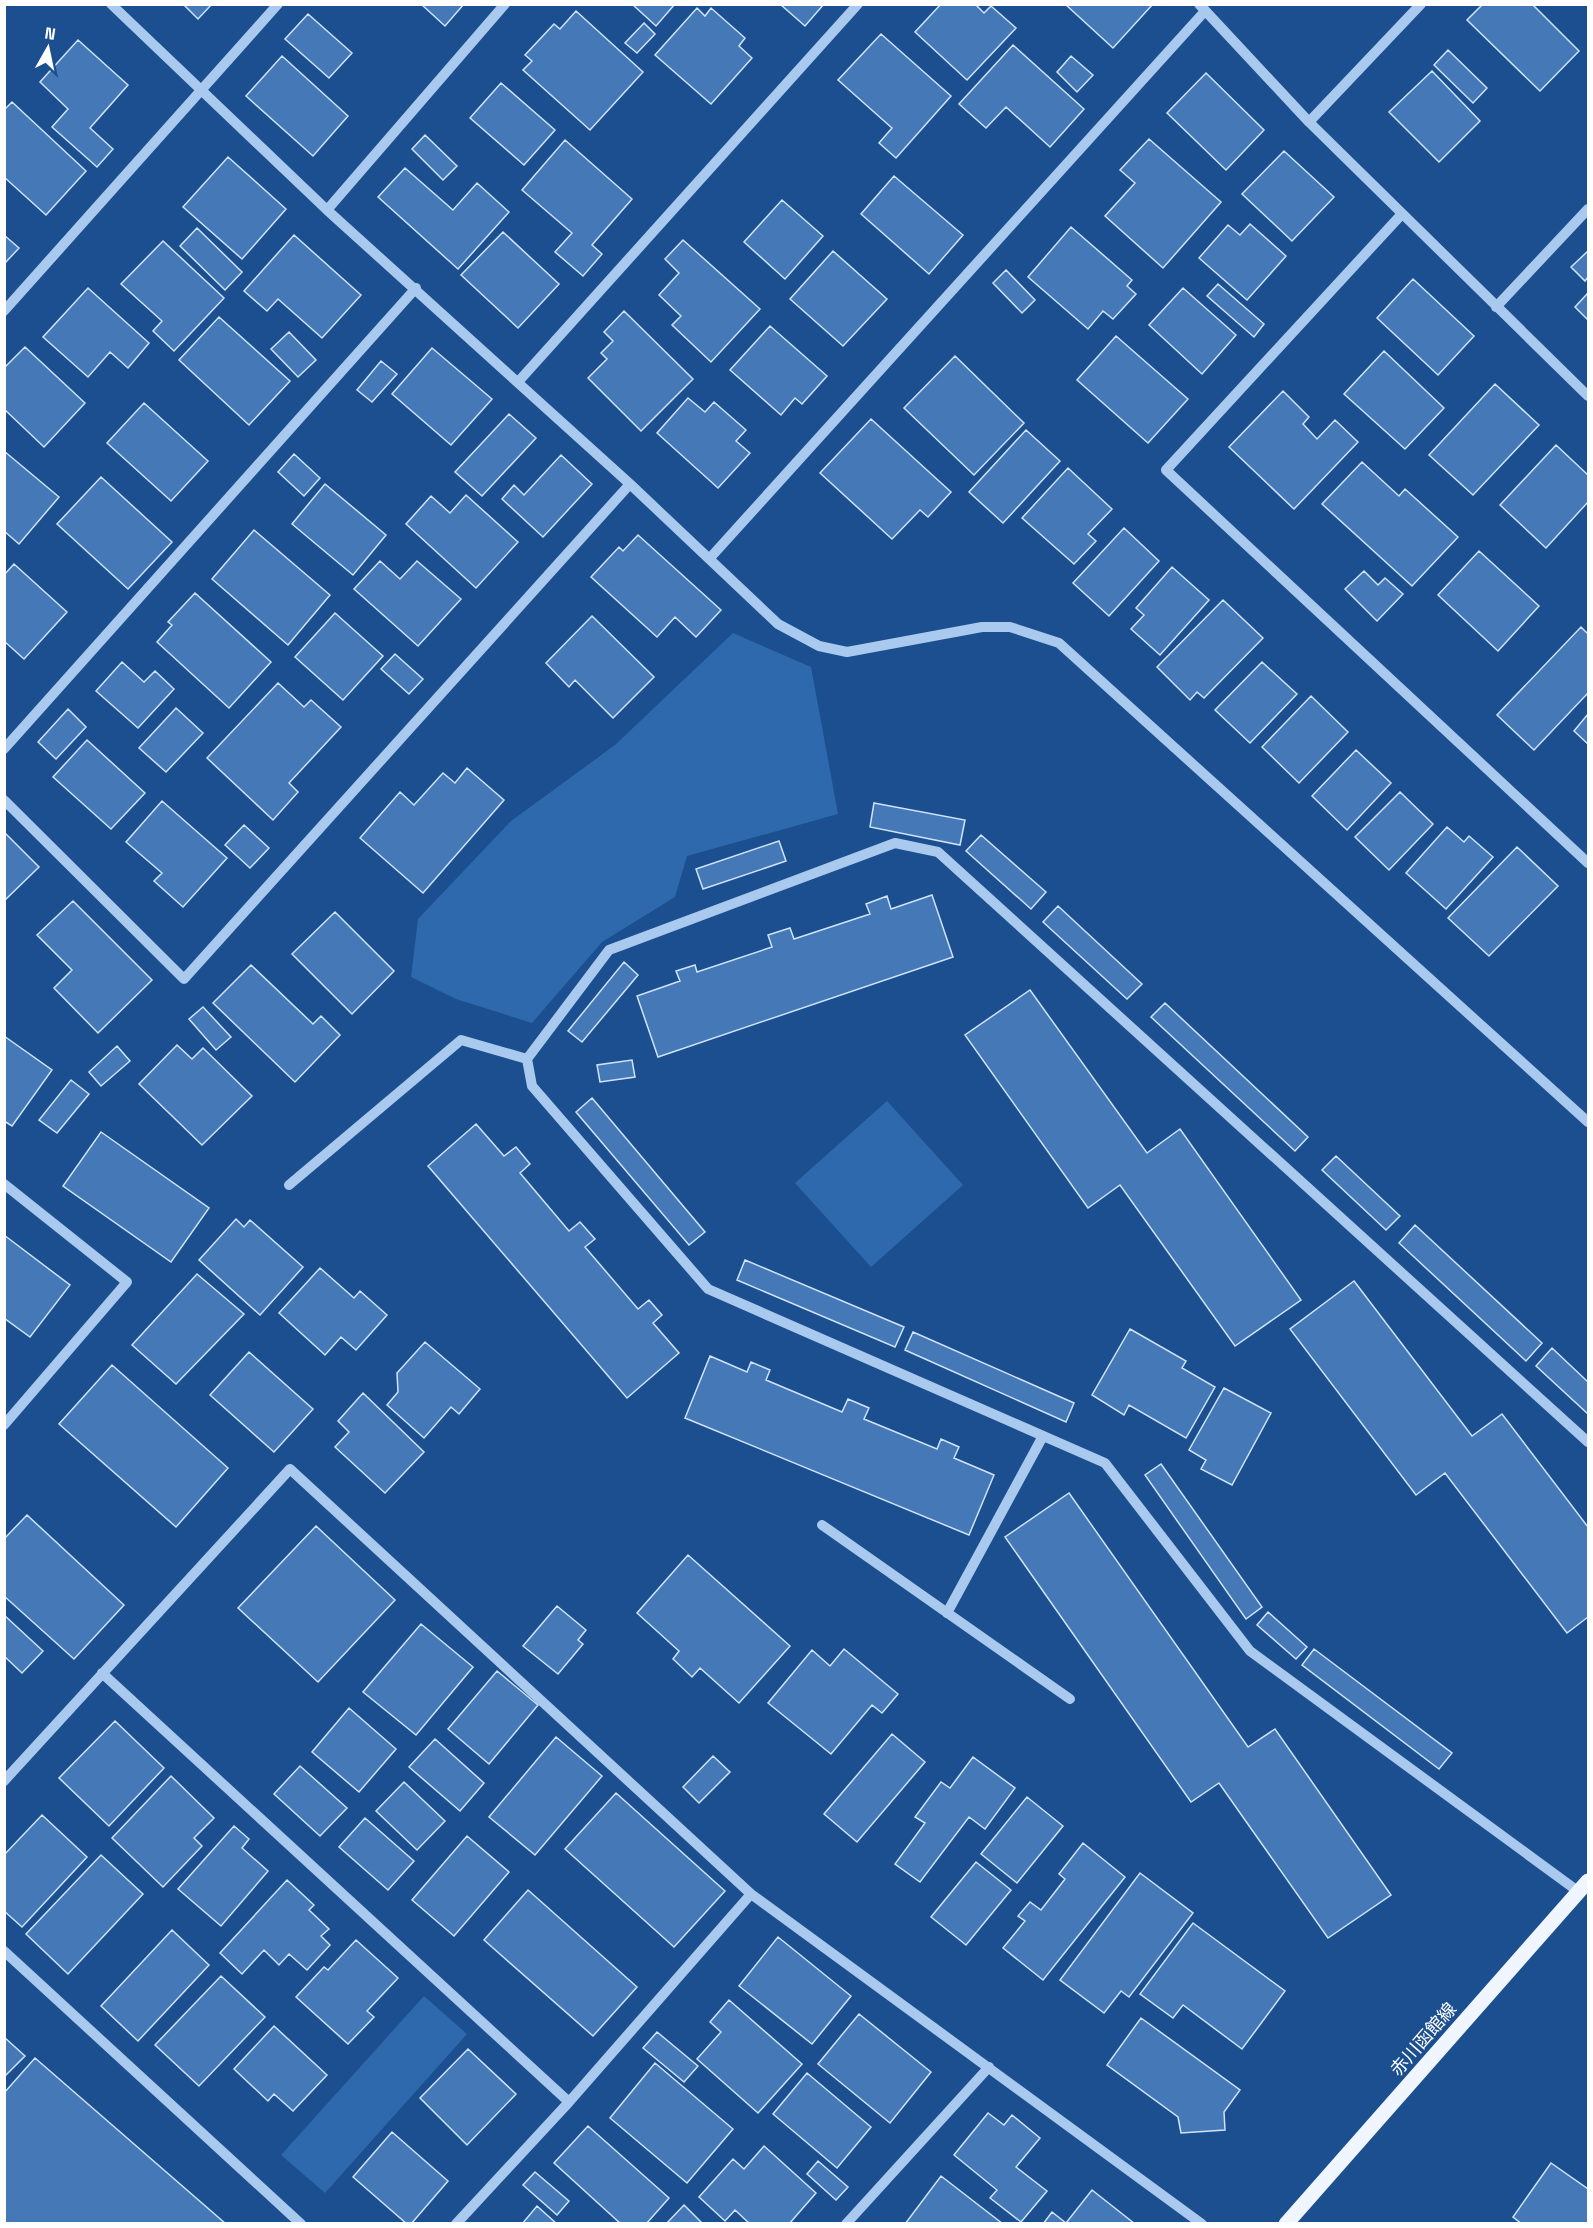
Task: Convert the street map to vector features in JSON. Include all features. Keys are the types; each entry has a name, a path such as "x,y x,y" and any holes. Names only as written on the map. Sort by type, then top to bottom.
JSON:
{"main road":[{"name":"赤川函館線","path":"1286,2223 1584,1886"}],"street":[{"path":"111,4 327,210 630,483 778,624 819,646 847,652 982,627 1010,627 1059,644 1588,1122"},
{"path":"4,312 278,4"},
{"path":"327,210 505,4"},
{"path":"518,382 858,4"},
{"path":"1309,122 1421,4"},
{"path":"710,558 1202,8 1309,122 1588,396"},
{"path":"1496,307 1588,209"},
{"path":"1401,214 1166,470 1588,863"},
{"path":"4,749 416,288"},
{"path":"4,800 184,979 630,483"},
{"path":"1584,1886 1250,1651 1105,1462 708,1290 532,1086 527,1059 609,950 895,843 938,852 1588,1442"},
{"path":"289,1185 461,1040 527,1059"},
{"path":"4,1184 127,1282 4,1425"},
{"path":"947,1612 1043,1436"},
{"path":"4,1780 290,1469 752,1894 1202,2223"},
{"path":"822,1525 1070,1699"},
{"path":"102,1673 569,2102"},
{"path":"456,2223 569,2102 752,1894"},
{"path":"4,1951 301,2223"},
{"path":"846,2223 989,2067"}],"shaded area":[{"path":"733,633 811,667 838,814 687,856 675,897 602,942 532,1023 456,999 411,977 418,919 511,821 615,745"},
{"path":"887,1101 963,1185 871,1267 795,1183"},
{"path":"424,1996 467,2034 325,2193 281,2155"}],"building":[{"path":"183,4 212,4 198,19"},
{"path":"421,4 464,4 445,26"},
{"path":"632,4 675,4 656,26"},
{"path":"780,4 824,4 805,26"},
{"path":"941,4 975,4 984,13 991,6 1016,28 967,80 915,32"},
{"path":"1065,4 1153,4 1113,48"},
{"path":"1483,4 1532,4 1579,51 1540,91 1467,20"},
{"path":"697,8 705,16 711,8 745,38 739,46 752,58 711,104 655,55"},
{"path":"576,11 643,72 590,130 523,70 532,61 525,55 554,24 560,29"},
{"path":"308,14 352,53 329,78 285,39"},
{"path":"644,23 655,34 637,53 625,43"},
{"path":"881,34 951,96 896,158 879,143 892,128 838,80"},
{"path":"78,40 128,85 90,128 113,149 97,167 52,127 68,109 40,82"},
{"path":"1013,45 1084,109 1050,147 1006,107 986,128 959,104"},
{"path":"1448,50 1487,88 1473,103 1434,65"},
{"path":"282,56 348,116 313,156 246,96"},
{"path":"1071,56 1093,75 1077,92 1057,72"},
{"path":"1432,71 1480,121 1439,162 1389,112"},
{"path":"1206,73 1264,130 1226,170 1167,113"},
{"path":"501,83 555,130 524,165 470,118"},
{"path":"12,102 86,171 46,215 4,177 4,110"},
{"path":"425,135 457,166 443,180 412,149"},
{"path":"1149,139 1221,202 1163,268 1105,216 1135,183 1120,170"},
{"path":"565,140 632,199 592,245 602,254 583,276 555,252 572,233 522,190"},
{"path":"1284,151 1334,197 1292,241 1242,194"},
{"path":"228,157 286,209 242,259 183,207"},
{"path":"405,168 453,210 477,183 509,212 458,269 378,197"},
{"path":"894,176 963,235 929,274 861,214"},
{"path":"782,200 823,236 785,279 744,242"},
{"path":"1250,224 1286,256 1247,300 1199,258 1228,225 1240,235"},
{"path":"1071,227 1132,280 1127,286 1136,294 1113,319 1103,311 1088,329 1028,277"},
{"path":"197,228 242,272 225,290 180,246"},
{"path":"503,232 559,284 518,328 461,275"},
{"path":"4,235 19,248 4,264"},
{"path":"294,235 361,295 322,338 278,299 267,311 244,291"},
{"path":"683,240 760,309 711,362 672,325 681,316 659,295 679,273 665,259"},
{"path":"163,241 224,298 174,351 153,331 162,321 121,284"},
{"path":"833,251 887,299 843,346 790,299"},
{"path":"1588,251 1588,277 1585,281 1571,267"},
{"path":"1006,270 1035,300 1022,313 993,283"},
{"path":"1413,279 1474,336 1438,375 1377,318"},
{"path":"1218,284 1264,324 1254,337 1207,296"},
{"path":"88,288 149,343 128,368 110,352 88,377 43,337"},
{"path":"1183,288 1236,335 1202,374 1149,325"},
{"path":"1588,293 1588,320 1575,307"},
{"path":"624,311 693,379 641,431 588,378 607,359 601,353 613,341 604,332"},
{"path":"219,317 290,381 249,425 179,360"},
{"path":"770,326 827,376 802,404 795,398 781,415 730,370"},
{"path":"289,332 316,360 298,377 271,349"},
{"path":"1116,336 1188,399 1148,443 1077,380"},
{"path":"25,347 85,403 44,447 4,409 4,368"},
{"path":"432,348 492,399 451,445 392,394"},
{"path":"1384,351 1444,408 1405,449 1344,394"},
{"path":"955,356 1024,423 974,475 904,408"},
{"path":"381,361 397,374 372,402 357,390"},
{"path":"1495,384 1539,425 1473,495 1429,455"},
{"path":"1283,391 1309,417 1303,424 1317,439 1335,420 1358,442 1294,509 1229,447"},
{"path":"688,398 705,412 714,402 746,430 736,441 750,453 718,488 657,433"},
{"path":"144,403 208,461 171,501 107,443"},
{"path":"509,414 536,438 482,496 455,472"},
{"path":"871,419 951,492 928,517 920,510 892,539 820,473"},
{"path":"1026,430 1060,461 1003,523 969,492"},
{"path":"1556,445 1588,475 1588,502 1546,548 1500,505"},
{"path":"4,451 59,497 19,544 4,531"},
{"path":"294,454 320,478 304,496 278,472"},
{"path":"561,455 592,484 543,537 502,499 514,485 524,495"},
{"path":"1362,462 1399,496 1405,489 1458,537 1412,586 1322,504"},
{"path":"1068,468 1112,509 1088,534 1096,541 1074,564 1022,518"},
{"path":"101,477 172,542 128,589 57,524"},
{"path":"325,484 386,535 353,575 292,524"},
{"path":"466,495 518,542 476,588 406,524 431,496 450,513"},
{"path":"1124,528 1159,561 1109,616 1073,583"},
{"path":"254,530 330,595 288,645 212,579"},
{"path":"638,535 721,610 696,637 675,617 657,637 591,577 619,547 623,551"},
{"path":"1479,551 1539,606 1498,651 1438,595"},
{"path":"380,561 400,579 417,561 461,599 418,646 354,589"},
{"path":"14,564 67,612 24,659 4,641 4,575"},
{"path":"1172,567 1209,600 1160,655 1131,629 1144,615 1136,608"},
{"path":"1364,571 1378,585 1385,578 1403,594 1377,621 1345,589"},
{"path":"195,593 271,662 229,708 157,642 172,625 168,622"},
{"path":"1223,600 1263,638 1204,698 1197,692 1190,700 1157,667"},
{"path":"335,613 383,656 343,700 295,657"},
{"path":"592,616 654,677 613,718 575,680 569,687 546,663"},
{"path":"1581,627 1588,634 1588,693 1534,750 1497,715"},
{"path":"395,654 423,679 409,694 381,669"},
{"path":"122,662 144,682 155,671 174,689 138,728 96,691"},
{"path":"1262,662 1297,694 1250,743 1215,710"},
{"path":"278,683 304,707 311,700 341,727 289,783 298,792 273,820 207,758"},
{"path":"1311,696 1348,732 1299,783 1262,747"},
{"path":"176,708 203,733 166,772 139,748"},
{"path":"68,709 86,727 56,759 38,742"},
{"path":"1588,714 1588,744 1574,731"},
{"path":"87,740 145,793 111,829 53,777"},
{"path":"1356,750 1391,783 1347,830 1312,796"},
{"path":"467,768 504,800 423,893 360,838 400,792 414,805 443,773 455,783"},
{"path":"1400,792 1433,824 1389,870 1355,837"},
{"path":"162,801 227,858 183,907 154,881 162,873 126,842"},
{"path":"874,803 965,820 960,845 870,827"},
{"path":"244,825 269,848 250,868 225,845"},
{"path":"1447,827 1464,842 1469,836 1493,857 1446,909 1406,873"},
{"path":"4,832 39,867 6,899 4,898"},
{"path":"981,835 1046,892 1031,909 966,851"},
{"path":"779,841 786,861 703,889 696,869"},
{"path":"1517,847 1558,886 1489,956 1448,918"},
{"path":"932,895 953,957 658,1057 637,996 680,981 676,971 695,965 697,972 772,947 768,935 790,928 794,939 870,914 866,904 887,896 891,909"},
{"path":"73,901 152,980 98,1033 54,988 72,970 37,935"},
{"path":"1058,906 1142,984 1127,999 1043,922"},
{"path":"335,912 394,971 352,1014 292,954"},
{"path":"624,962 638,975 582,1042 568,1031"},
{"path":"251,965 313,1024 321,1016 340,1035 295,1082 213,1003"},
{"path":"1030,990 1147,1153 1180,1129 1301,1300 1235,1346 1120,1185 1088,1208 965,1035"},
{"path":"1165,1003 1308,1137 1295,1151 1151,1017"},
{"path":"203,1007 231,1037 216,1050 189,1019"},
{"path":"4,1036 52,1070 12,1126 4,1121"},
{"path":"177,1045 192,1059 203,1048 252,1096 202,1145 139,1084"},
{"path":"117,1046 130,1061 101,1086 89,1072"},
{"path":"632,1060 635,1077 600,1082 597,1065"},
{"path":"71,1080 89,1094 57,1133 39,1120"},
{"path":"592,1098 705,1232 689,1245 576,1112"},
{"path":"476,1124 504,1156 516,1147 530,1164 520,1173 569,1231 580,1222 595,1239 585,1247 638,1309 649,1300 662,1315 653,1323 679,1353 627,1398 428,1166"},
{"path":"101,1132 209,1208 171,1262 63,1186"},
{"path":"1336,1156 1400,1216 1386,1230 1322,1170"},
{"path":"236,1219 244,1227 250,1220 303,1267 260,1315 199,1260"},
{"path":"1415,1225 1542,1343 1526,1361 1399,1243"},
{"path":"4,1235 70,1285 30,1337 4,1318"},
{"path":"745,1260 904,1327 895,1347 737,1280"},
{"path":"320,1268 354,1298 360,1291 387,1315 356,1350 341,1337 325,1355 279,1313"},
{"path":"197,1274 244,1314 176,1384 132,1345"},
{"path":"1354,1281 1472,1436 1502,1414 1588,1527 1588,1617 1567,1633 1445,1473 1416,1495 1290,1329"},
{"path":"1130,1329 1186,1361 1182,1368 1215,1387 1186,1438 1129,1405 1124,1415 1092,1395"},
{"path":"913,1332 1074,1403 1066,1422 905,1350"},
{"path":"425,1342 480,1389 459,1414 451,1407 424,1438 387,1405 398,1392 397,1373"},
{"path":"1552,1348 1588,1382 1588,1414 1536,1366"},
{"path":"249,1352 313,1409 274,1452 210,1395"},
{"path":"710,1356 747,1372 751,1362 770,1370 766,1380 842,1412 848,1399 869,1408 864,1419 937,1449 941,1439 959,1447 954,1458 994,1475 969,1535 685,1418"},
{"path":"112,1365 228,1468 176,1527 59,1424"},
{"path":"1224,1388 1271,1413 1232,1485 1201,1469 1206,1460 1189,1450"},
{"path":"363,1393 424,1452 385,1493 335,1447 349,1432 338,1421"},
{"path":"1161,1464 1262,1607 1246,1619 1145,1475"},
{"path":"1069,1493 1248,1747 1275,1729 1391,1895 1328,1938 1219,1783 1191,1802 1005,1537"},
{"path":"27,1515 124,1605 74,1659 4,1596 4,1539"},
{"path":"316,1526 395,1600 318,1682 238,1608"},
{"path":"688,1555 790,1646 739,1703 700,1668 692,1677 673,1659 679,1651 637,1613"},
{"path":"557,1606 586,1630 578,1640 583,1644 558,1674 523,1646"},
{"path":"1268,1612 1307,1647 1296,1659 1257,1625"},
{"path":"4,1615 43,1651 22,1673 4,1656"},
{"path":"421,1624 473,1667 416,1735 363,1692"},
{"path":"844,1649 898,1694 882,1713 872,1705 831,1754 768,1703 812,1650 830,1666"},
{"path":"1314,1649 1452,1753 1439,1769 1302,1665"},
{"path":"497,1671 538,1705 489,1764 448,1729"},
{"path":"349,1708 396,1749 359,1792 312,1752"},
{"path":"115,1721 164,1768 109,1826 59,1778"},
{"path":"892,1734 925,1762 857,1842 824,1814"},
{"path":"556,1737 602,1776 535,1855 489,1817"},
{"path":"435,1739 484,1783 460,1811 409,1767"},
{"path":"713,1756 730,1772 699,1803 683,1787"},
{"path":"973,1757 1015,1788 985,1829 969,1817 920,1882 895,1864 925,1823 915,1817 941,1782 950,1788"},
{"path":"300,1766 347,1808 320,1836 274,1794"},
{"path":"171,1776 214,1818 194,1838 202,1846 163,1887 112,1838"},
{"path":"404,1782 445,1821 417,1850 376,1811"},
{"path":"616,1793 725,1891 674,1947 565,1849"},
{"path":"1027,1797 1063,1826 1017,1883 981,1854"},
{"path":"42,1815 87,1857 22,1927 4,1911 4,1855"},
{"path":"365,1818 414,1861 388,1890 339,1847"},
{"path":"234,1826 249,1839 242,1848 268,1871 221,1926 178,1889"},
{"path":"467,1836 509,1872 454,1936 412,1900"},
{"path":"1083,1843 1125,1877 1043,1980 1003,1948 1025,1921 1018,1916 1030,1902 1041,1910 1065,1879 1059,1874"},
{"path":"101,1855 143,1894 68,1974 26,1934"},
{"path":"976,1862 1011,1890 966,1945 931,1917"},
{"path":"1140,1873 1193,1913 1129,1997 1121,1991 1104,2013 1060,1980"},
{"path":"287,1880 314,1905 309,1910 329,1929 321,1936 330,1945 307,1970 289,1954 279,1965 264,1950 242,1974 220,1953"},
{"path":"528,1890 637,1987 593,2036 484,1940"},
{"path":"1193,1923 1285,1991 1242,2049 1183,2005 1173,2018 1140,1994"},
{"path":"172,1930 209,1965 138,2041 101,2006"},
{"path":"778,1937 851,1996 812,2044 739,1986"},
{"path":"356,1940 398,1978 367,2011 374,2017 348,2044 296,1997 324,1967 328,1970"},
{"path":"221,1976 265,2017 199,2086 155,2045"},
{"path":"729,2000 802,2064 758,2113 697,2059 721,2032 710,2022"},
{"path":"859,2014 931,2072 890,2123 818,2064"},
{"path":"1141,2018 1240,2090 1224,2112 1225,2130 1181,2133 1178,2117 1107,2065"},
{"path":"274,2026 327,2075 293,2111 274,2094 268,2101 234,2069"},
{"path":"657,2032 698,2066 684,2082 643,2048"},
{"path":"4,2037 25,2056 4,2077"},
{"path":"468,2049 516,2094 467,2145 420,2098"},
{"path":"35,2058 226,2224 4,2224 4,2093"},
{"path":"655,2063 733,2129 687,2183 610,2118"},
{"path":"807,2073 871,2127 837,2168 773,2114"},
{"path":"988,2113 1004,2125 1012,2115 1040,2138 1016,2167 1047,2191 1021,2222 990,2198 997,2190 954,2155"},
{"path":"588,2126 669,2198 646,2224 621,2224 554,2163"},
{"path":"392,2132 448,2181 411,2224 407,2224 353,2177"},
{"path":"764,2146 816,2193 789,2224 750,2224 735,2210 725,2221 699,2197 733,2159 744,2169"},
{"path":"818,2161 848,2187 836,2200 807,2174"},
{"path":"1551,2163 1588,2189 1588,2224 1522,2224 1513,2217"},
{"path":"535,2172 569,2201 557,2215 523,2185"},
{"path":"941,2176 1003,2224 905,2224"},
{"path":"1092,2190 1135,2224 1043,2224 1052,2212 1066,2223"},
{"path":"684,2205 703,2224 666,2224"},
{"path":"537,2206 557,2224 522,2224"}]}
